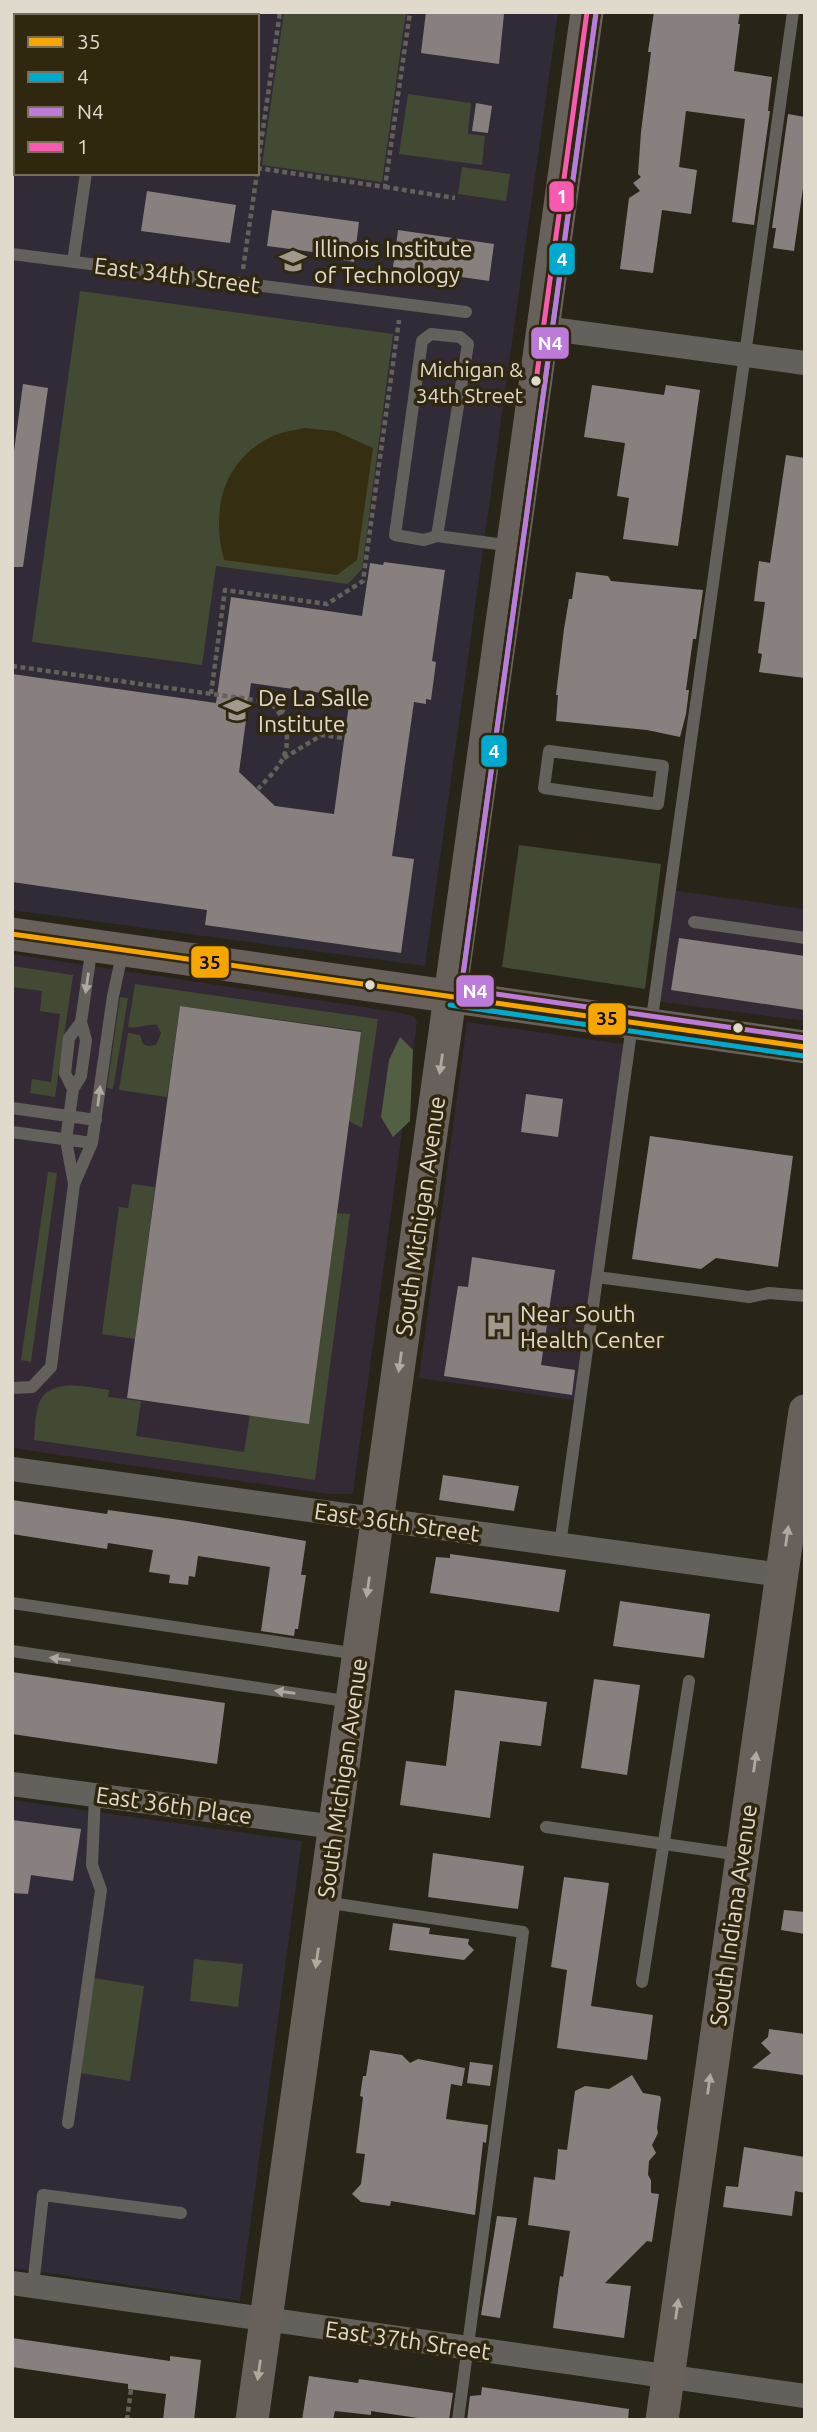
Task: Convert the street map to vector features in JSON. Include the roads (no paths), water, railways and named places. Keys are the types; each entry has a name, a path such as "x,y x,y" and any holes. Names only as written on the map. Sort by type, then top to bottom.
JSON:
{"street":[{"name":"South Michigan Avenue","path":"252,2420 587,12"},
{"path":"544,328 805,363"},
{"path":"12,934 805,1047"},
{"name":"South Indiana Avenue","path":"662,2420 805,1410"},
{"name":"East 36th Street","path":"12,1469 781,1575"},
{"name":"East 36th Place","path":"12,1784 335,1827"},
{"name":"East 37th Street","path":"23,2285 805,2396"}],"lane":[{"path":"560,1545 597,1277 684,793 793,12"},
{"path":"73,262 86,175"},
{"name":"East 34th Street","path":"12,254 466,312"},
{"path":"437,536 468,344 460,337 431,334 422,341 395,535 424,540 437,536 513,546"},
{"path":"549,751 663,766 660,790 659,804 544,788 549,751"},
{"path":"660,790 684,793"},
{"path":"694,922 805,938"},
{"path":"74,1184 66,1140 72,1089 65,1073 69,1038 81,1022 107,947"},
{"path":"12,1388 32,1387 51,1367 74,1184 92,1143 113,996 107,947"},
{"path":"12,1108 96,1119"},
{"path":"12,1132 92,1143"},
{"path":"597,1277 749,1297 768,1293 805,1296"},
{"path":"12,1603 359,1654"},
{"path":"12,1651 353,1702"},
{"path":"642,1982 689,1681"},
{"path":"68,2123 101,1889 92,1865 95,1795"},
{"path":"546,1827 742,1855"},
{"path":"324,1902 523,1932 458,2420"},
{"path":"23,2285 43,2195 181,2213"}],"place":[{"name":"Illinois Institute of Technology","path":"293,261"},
{"name":"Michigan & 34th Street","path":"536,381"},
{"name":"De La Salle Institute","path":"237,710"},
{"name":"Near South Health Center","path":"499,1326"}]}
